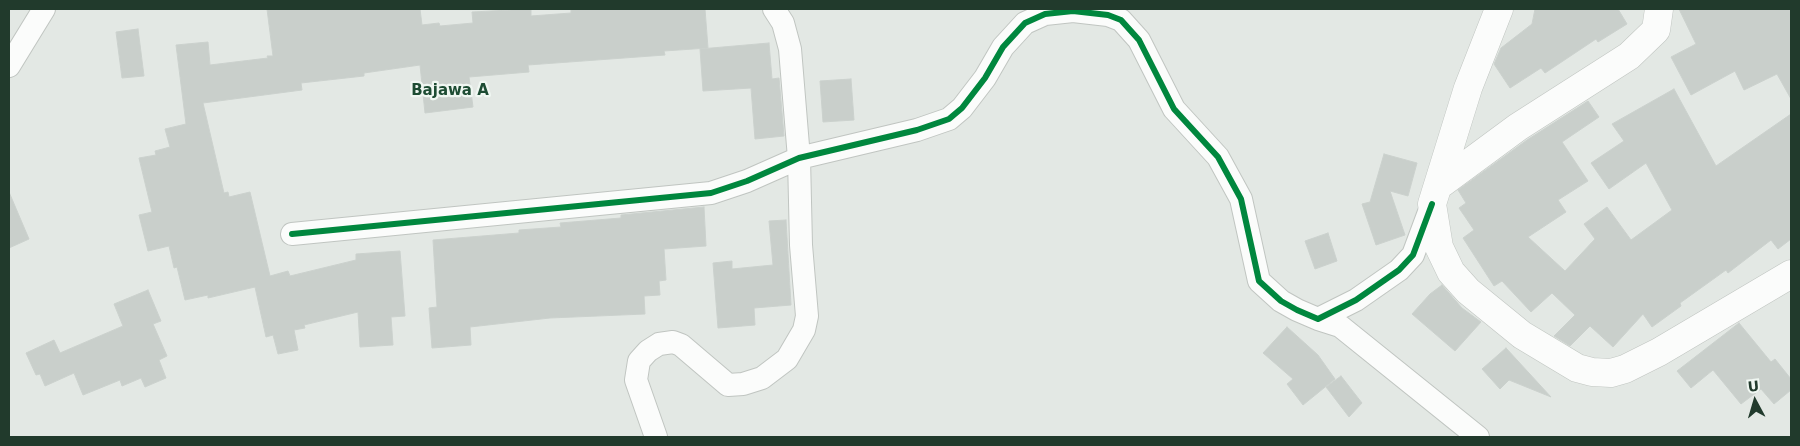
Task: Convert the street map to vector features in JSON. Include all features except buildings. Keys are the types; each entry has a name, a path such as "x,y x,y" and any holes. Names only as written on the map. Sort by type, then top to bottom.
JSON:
{"street":[{"path":"9,66 44,9"},
{"path":"656,437 636,380 639,360 648,351 660,344 672,342 681,345 728,385 743,384 762,378 787,359 796,345 807,316 801,245 799,158 790,49 783,23 774,9"},
{"path":"1318,318 1356,300 1399,270 1413,255 1435,195 1468,88 1499,9"},
{"path":"1435,195 1518,127 1634,51 1656,30 1659,9"},
{"path":"292,234 711,193 748,181 799,158 917,130 949,119 962,108 985,78 1003,47 1025,23 1045,14 1059,11 1074,10 1108,14 1121,20 1139,40 1174,109 1218,157 1241,199 1259,281 1281,302 1340,326 1478,437"},
{"path":"1435,195 1438,247 1450,272 1468,291 1522,336 1577,368 1592,372 1611,373 1625,369 1667,347 1791,274"}],"cycle path":[{"path":"292,234 711,193 747,181 799,158 917,130 949,119 962,108 985,78 1003,47 1025,23 1045,14 1073,11 1108,15 1121,20 1139,40 1174,109 1218,157 1241,199 1259,281 1281,301 1297,310 1318,319 1356,300 1399,270 1413,255 1432,204"}],"district":[{"name":"Bajawa A","path":"450,91"}]}
